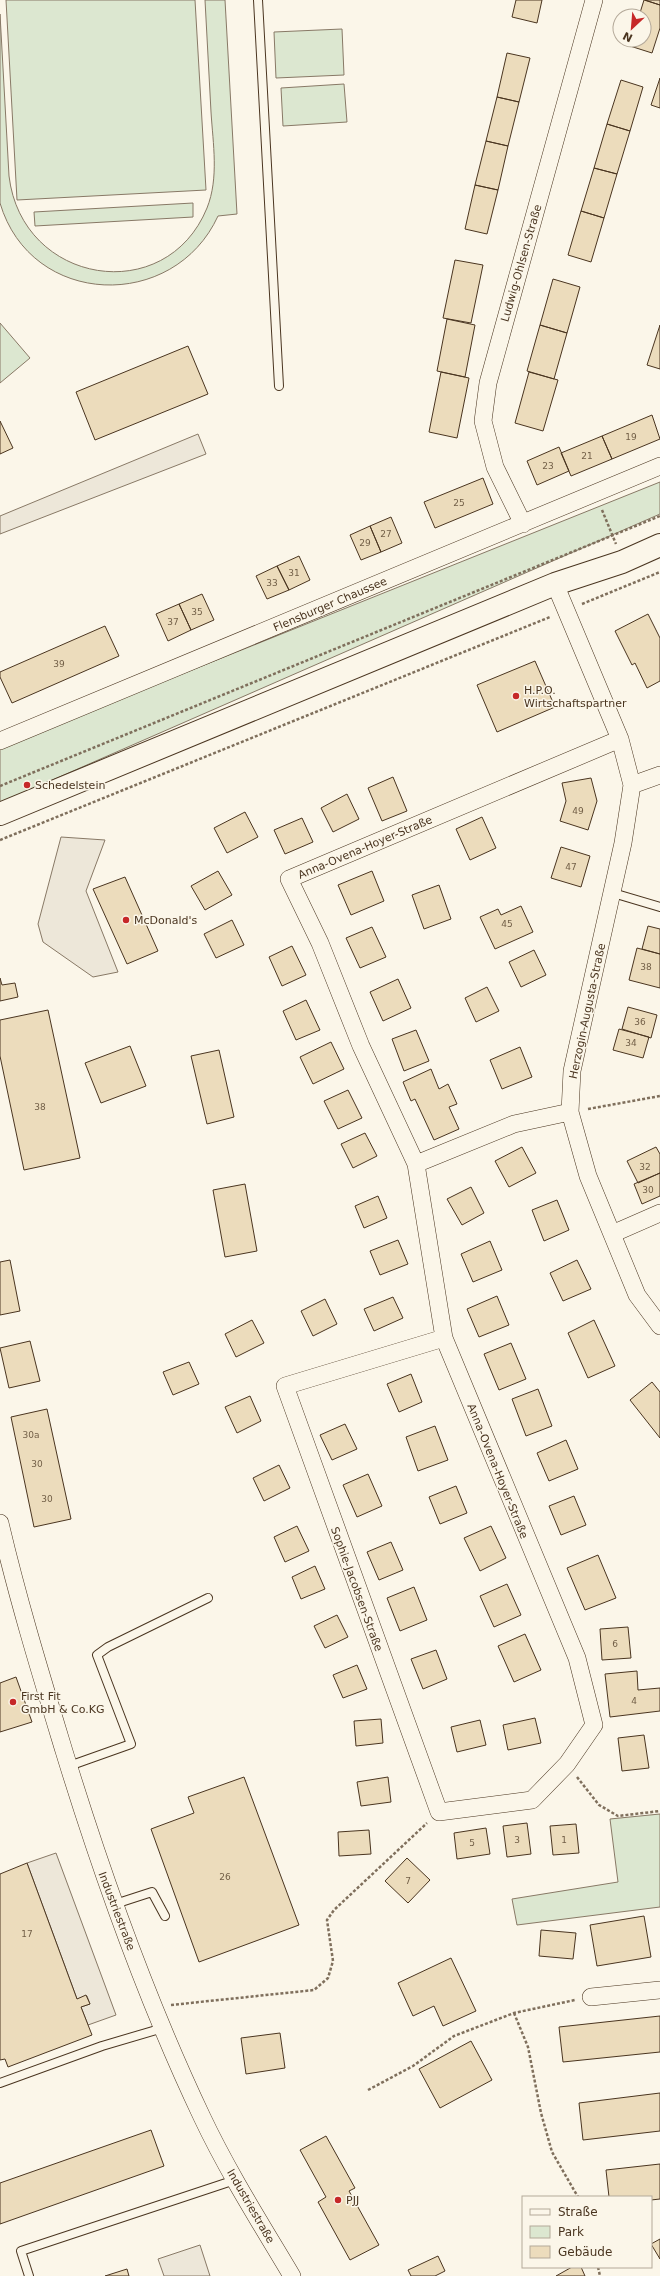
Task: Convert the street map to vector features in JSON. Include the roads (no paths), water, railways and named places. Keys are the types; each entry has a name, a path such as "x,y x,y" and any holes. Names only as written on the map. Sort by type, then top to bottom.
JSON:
{"main road":[{"path":"0,814 555,584 622,562 660,545"}],"street":[{"name":"Ludwig-Ohlsen-Straße","path":"524,524 496,467 483,420 488,383 594,0"},
{"name":"Flensburger Chaussee","path":"0,741 524,524 660,466"},
{"name":"Herzogin-Augusta-Straße","path":"555,584 620,740 632,786 612,893 572,1071 570,1112 588,1176 637,1295 660,1326"},
{"name":"Anna-Ovena-Hoyer-Straße","path":"439,1812 532,1800 567,1764 594,1725 577,1658 444,1338 416,1164 361,1046 320,943 288,879 620,740"},
{"path":"632,786 660,775"},
{"path":"416,1164 514,1124 570,1112"},
{"path":"612,1234 660,1213"},
{"name":"Sophie-Jacobsen-Straße","path":"439,1812 285,1386 444,1338"},
{"name":"Industriestraße","path":"0,1523 4,1563 98,1860 154,2006 203,2118 235,2180 292,2276"},
{"path":"592,1997 660,1990"}],"lane":[{"path":"258,0 279,386"},
{"path":"612,893 660,907"},
{"path":"69,1766 131,1744 97,1655 108,1647 208,1598"},
{"path":"115,1904 152,1892 165,1916"},
{"path":"0,2083 102,2046 163,2028"},
{"path":"29,2276 21,2251 235,2180"}],"place":[{"name":"H.P.O. Wirtschaftspartner","path":"516,696"},
{"name":"Schedelstein","path":"27,785"},
{"name":"McDonald's","path":"126,920"},
{"name":"First Fit GmbH & Co.KG","path":"13,1702"},
{"name":"PJJ","path":"338,2200"}]}
